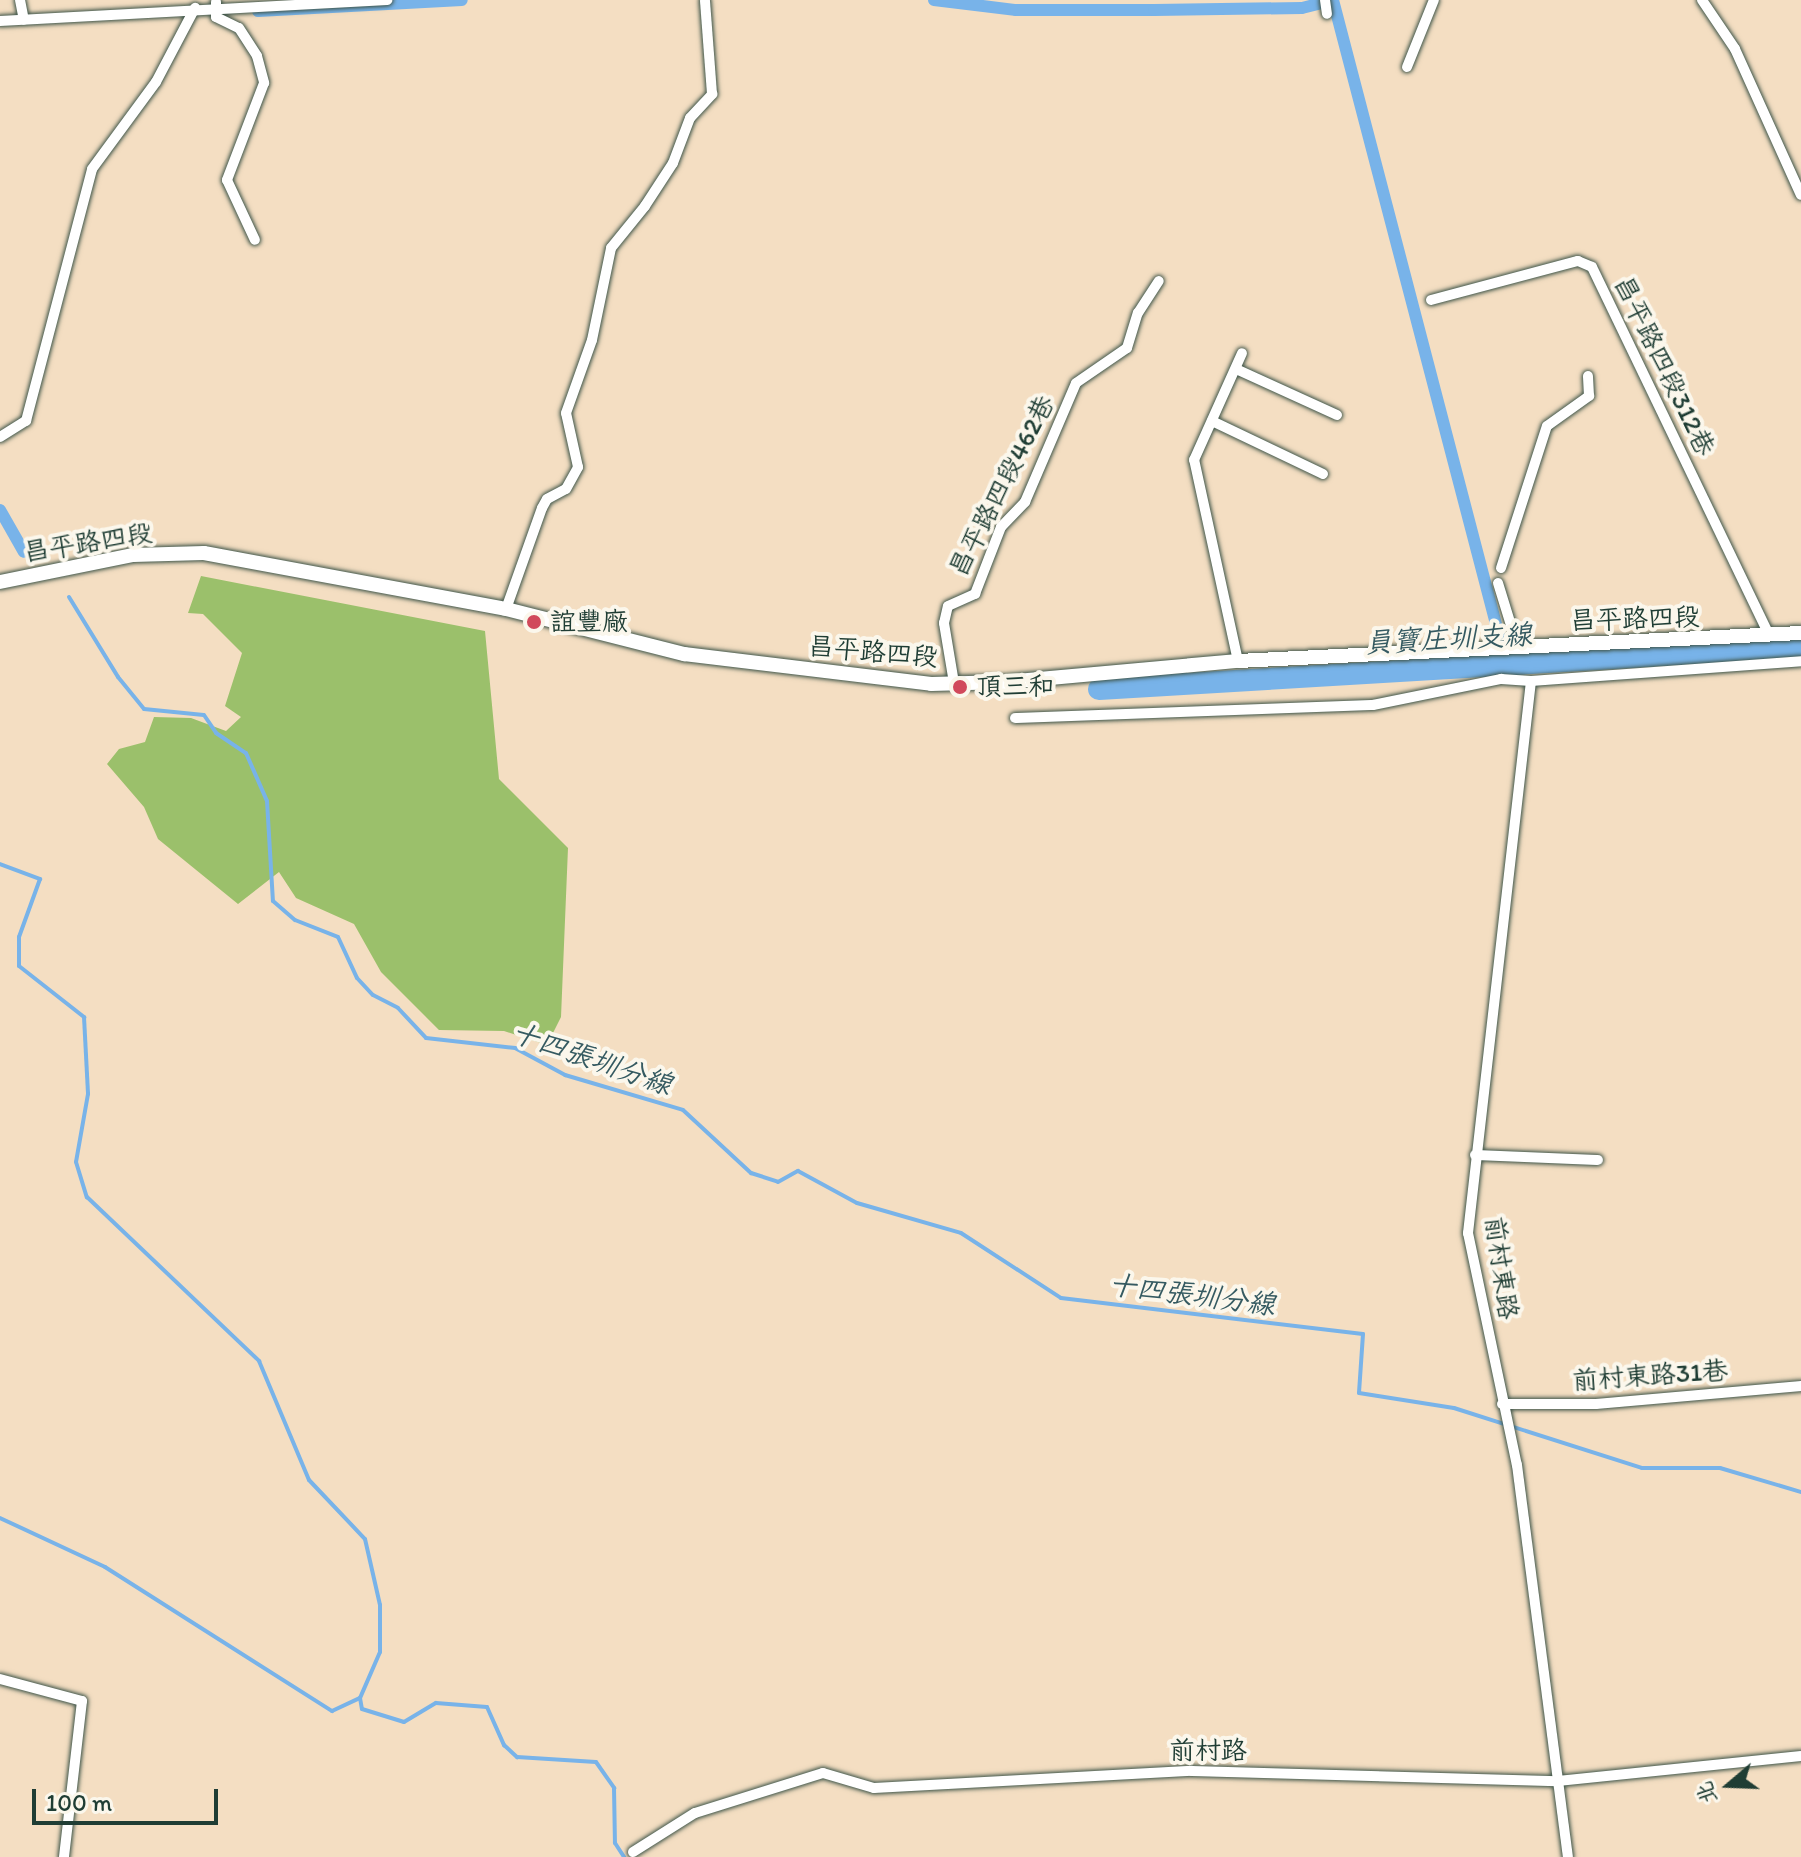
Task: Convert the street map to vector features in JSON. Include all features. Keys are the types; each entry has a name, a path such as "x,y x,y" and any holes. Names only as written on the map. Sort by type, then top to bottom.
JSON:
{"street":[{"path":"20,0 24,20"},
{"path":"0,21 195,8 216,3 288,9 387,0"},
{"path":"506,609 542,508 547,499 566,489 578,467 566,413 592,340 611,248 673,163 690,118 712,94 705,0"},
{"path":"1325,0 1327,14"},
{"path":"1407,67 1434,0"},
{"path":"1702,0 1735,49 1801,193"},
{"path":"216,3 216,17 239,28 257,56 264,83 227,180 255,240"},
{"path":"0,437 26,421 92,169 156,82 195,8"},
{"name":"昌平路四段312巷","path":"1431,300 1578,261 1592,267 1769,635"},
{"name":"昌平路四段462巷","path":"954,683 944,623 948,606 975,594 1001,527 1025,502 1076,383 1127,348 1138,313 1159,281"},
{"path":"1238,661 1194,460 1242,353"},
{"path":"1236,369 1337,415"},
{"path":"1501,568 1547,426 1589,396 1588,376"},
{"path":"1212,421 1323,474"},
{"name":"昌平路四段","path":"0,582 133,555 204,553 506,609 695,656 954,683 1238,661 1801,633"},
{"path":"1498,583 1518,648"},
{"path":"1015,718 1373,705 1501,679 1531,681 1801,661"},
{"name":"前村東路","path":"1531,681 1468,1233 1517,1465 1568,1857"},
{"path":"1475,1155 1598,1160"},
{"name":"前村東路31巷","path":"1502,1404 1596,1404 1801,1386"},
{"path":"0,1679 82,1701 65,1857"},
{"name":"前村路","path":"633,1852 695,1813 823,1773 874,1788 1192,1771 1558,1781 1801,1756"}],"green space":[{"path":"201,576 485,631 499,779 568,848 561,1017 547,1045 504,1031 439,1030 381,972 354,924 296,898 279,872 238,904 158,839 144,807 107,764 119,749 145,742 154,717 191,718 226,731 241,717 225,706 242,653 203,614 188,613"}],"waterway":[{"path":"258,11 462,0"},
{"path":"934,0 1016,10 1302,8 1333,0"},
{"path":"1333,0 1507,666"},
{"path":"0,510 24,552"},
{"name":"十四張圳分線","path":"69,597 118,677 144,709 204,715 216,733 246,753 267,801 273,901 295,920 338,937 357,978 373,995 398,1008 426,1038 515,1048 565,1075 683,1110 751,1173 778,1182 798,1171 857,1203 961,1233 1061,1298 1363,1334 1359,1393 1454,1408 1642,1468 1720,1468 1801,1492"},
{"name":"員寶庄圳支線","path":"1099,689 1801,647"},
{"path":"0,864 40,879 19,937 19,966 84,1017 88,1094 76,1162 87,1197 259,1361 309,1480 365,1539 380,1605 380,1652 360,1698 362,1709 404,1722 436,1703 487,1707 504,1745 517,1757 596,1762 614,1788 615,1843 624,1857"},
{"path":"0,1518 105,1567 332,1711 360,1698"}],"place":[{"name":"誼豐廠","path":"534,622"},
{"name":"頂三和","path":"960,687"}]}
